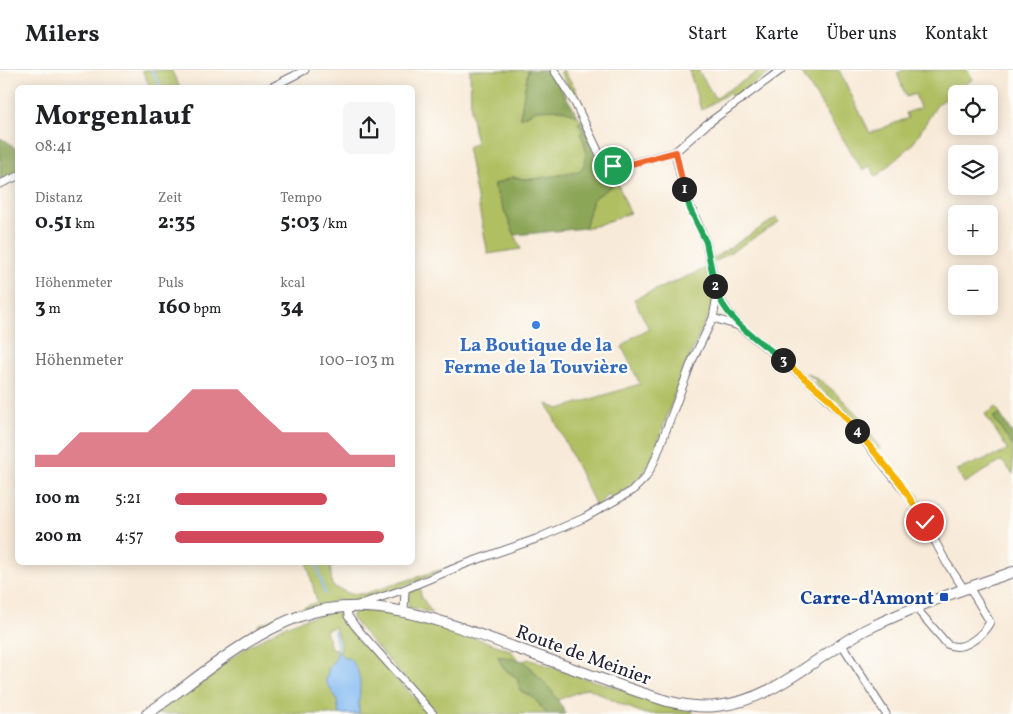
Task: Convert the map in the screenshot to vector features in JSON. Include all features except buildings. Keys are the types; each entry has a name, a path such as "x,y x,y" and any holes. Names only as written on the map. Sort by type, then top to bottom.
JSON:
{"street":[{"path":"276,85 305,70"},
{"path":"554,70 575,103 598,152 606,163 613,166 624,166 676,152 707,124 771,75 781,70"},
{"path":"676,152 684,191 706,242 718,296 729,314 740,326 813,384 842,413 911,499 946,562 967,588 990,622 976,638 966,644 954,647 947,644 916,608"},
{"path":"0,184 15,177"},
{"path":"358,606 405,590 465,564 560,529 609,505 637,487 646,477 654,462 692,361 713,318 718,296"},
{"path":"713,318 740,326"},
{"name":"Route de Meinier","path":"147,714 218,662 265,632 300,616 347,606 376,607 404,612 450,625 651,696 692,706 736,704 760,695 781,684 841,644 866,630 916,608 1013,572"},
{"path":"404,612 405,590"},
{"path":"347,606 348,616 355,626 433,714"},
{"path":"841,644 886,714"}],"green space":[{"path":"142,70 171,70 179,85 149,85"},
{"path":"470,70 528,70 520,117 537,110 561,109 578,116 582,121 583,133 580,133 586,148 586,159 578,172 535,179 513,177 493,185 521,249 488,254 467,147 476,143 471,111"},
{"path":"528,70 549,70 578,116 561,109 537,110 520,118"},
{"path":"563,70 575,88 587,118 560,72"},
{"path":"689,70 698,70 715,98 761,70 773,70 733,98 729,93 701,110"},
{"path":"804,70 839,70 870,133 908,118 906,113 920,108 915,94 906,97 897,73 904,70 967,70 973,79 965,85 948,85 948,97 937,105 912,145 876,177 870,166 863,171 801,72"},
{"path":"582,121 598,164 613,170 617,182 593,199 585,228 515,235 493,185 513,177 535,179 578,172 586,159 586,148 580,134 583,132 578,123"},
{"path":"0,138 15,148 15,173 0,180"},
{"path":"617,182 630,213 585,228 593,199"},
{"path":"776,218 779,222 715,262 712,259"},
{"path":"707,268 713,295 711,314 706,320 683,371 651,461 644,473 635,482 613,498 607,494 597,508 547,404 559,409 640,384 622,347 634,336 649,329 634,299"},
{"path":"806,373 830,388 865,422 863,423 880,448 879,450 863,430 814,383 816,380"},
{"path":"996,407 1000,414 994,417 1013,447 1013,474 1002,461 964,483 957,470 1008,450 985,414"},
{"path":"1000,414 1013,435 1013,447 993,417"},
{"path":"308,565 330,565 332,586 351,594 364,594 452,566 382,595 354,602 344,602 337,599 258,628 258,625 317,602"},
{"path":"420,586 421,596 432,613 409,607 408,597"},
{"path":"355,611 373,611 402,615 436,624 510,650 520,661 498,656 503,668 517,678 521,691 534,698 547,714 437,714 358,626 352,618 352,614"},
{"path":"332,612 342,615 429,714 152,714 246,648 283,627 304,619","holes":["335,627 341,650 331,648 326,630"]},
{"path":"498,656 524,661 552,691 566,714 547,714 534,698 521,691 517,678 503,668"},
{"path":"528,659 587,679 691,709 693,714 645,714 588,688 558,700 524,661"}],"water":[{"path":"339,651 344,658 348,658 354,664 357,670 360,684 359,714 339,714 337,699 326,682 329,668 337,656 336,652"}],"waterway":[{"path":"152,70 160,85"},
{"path":"317,565 325,594"},
{"path":"334,631 338,650"}],"place":[{"name":"La Boutique de la Ferme de la Touvière","path":"536,325"},
{"name":"Carre-d'Amont","path":"944,597"}],"route":[{"path":"613,166 624,166 676,152 684,191 690,209 706,242 714,284 724,307 740,326 794,368 830,400 900,483 925,522"}]}
